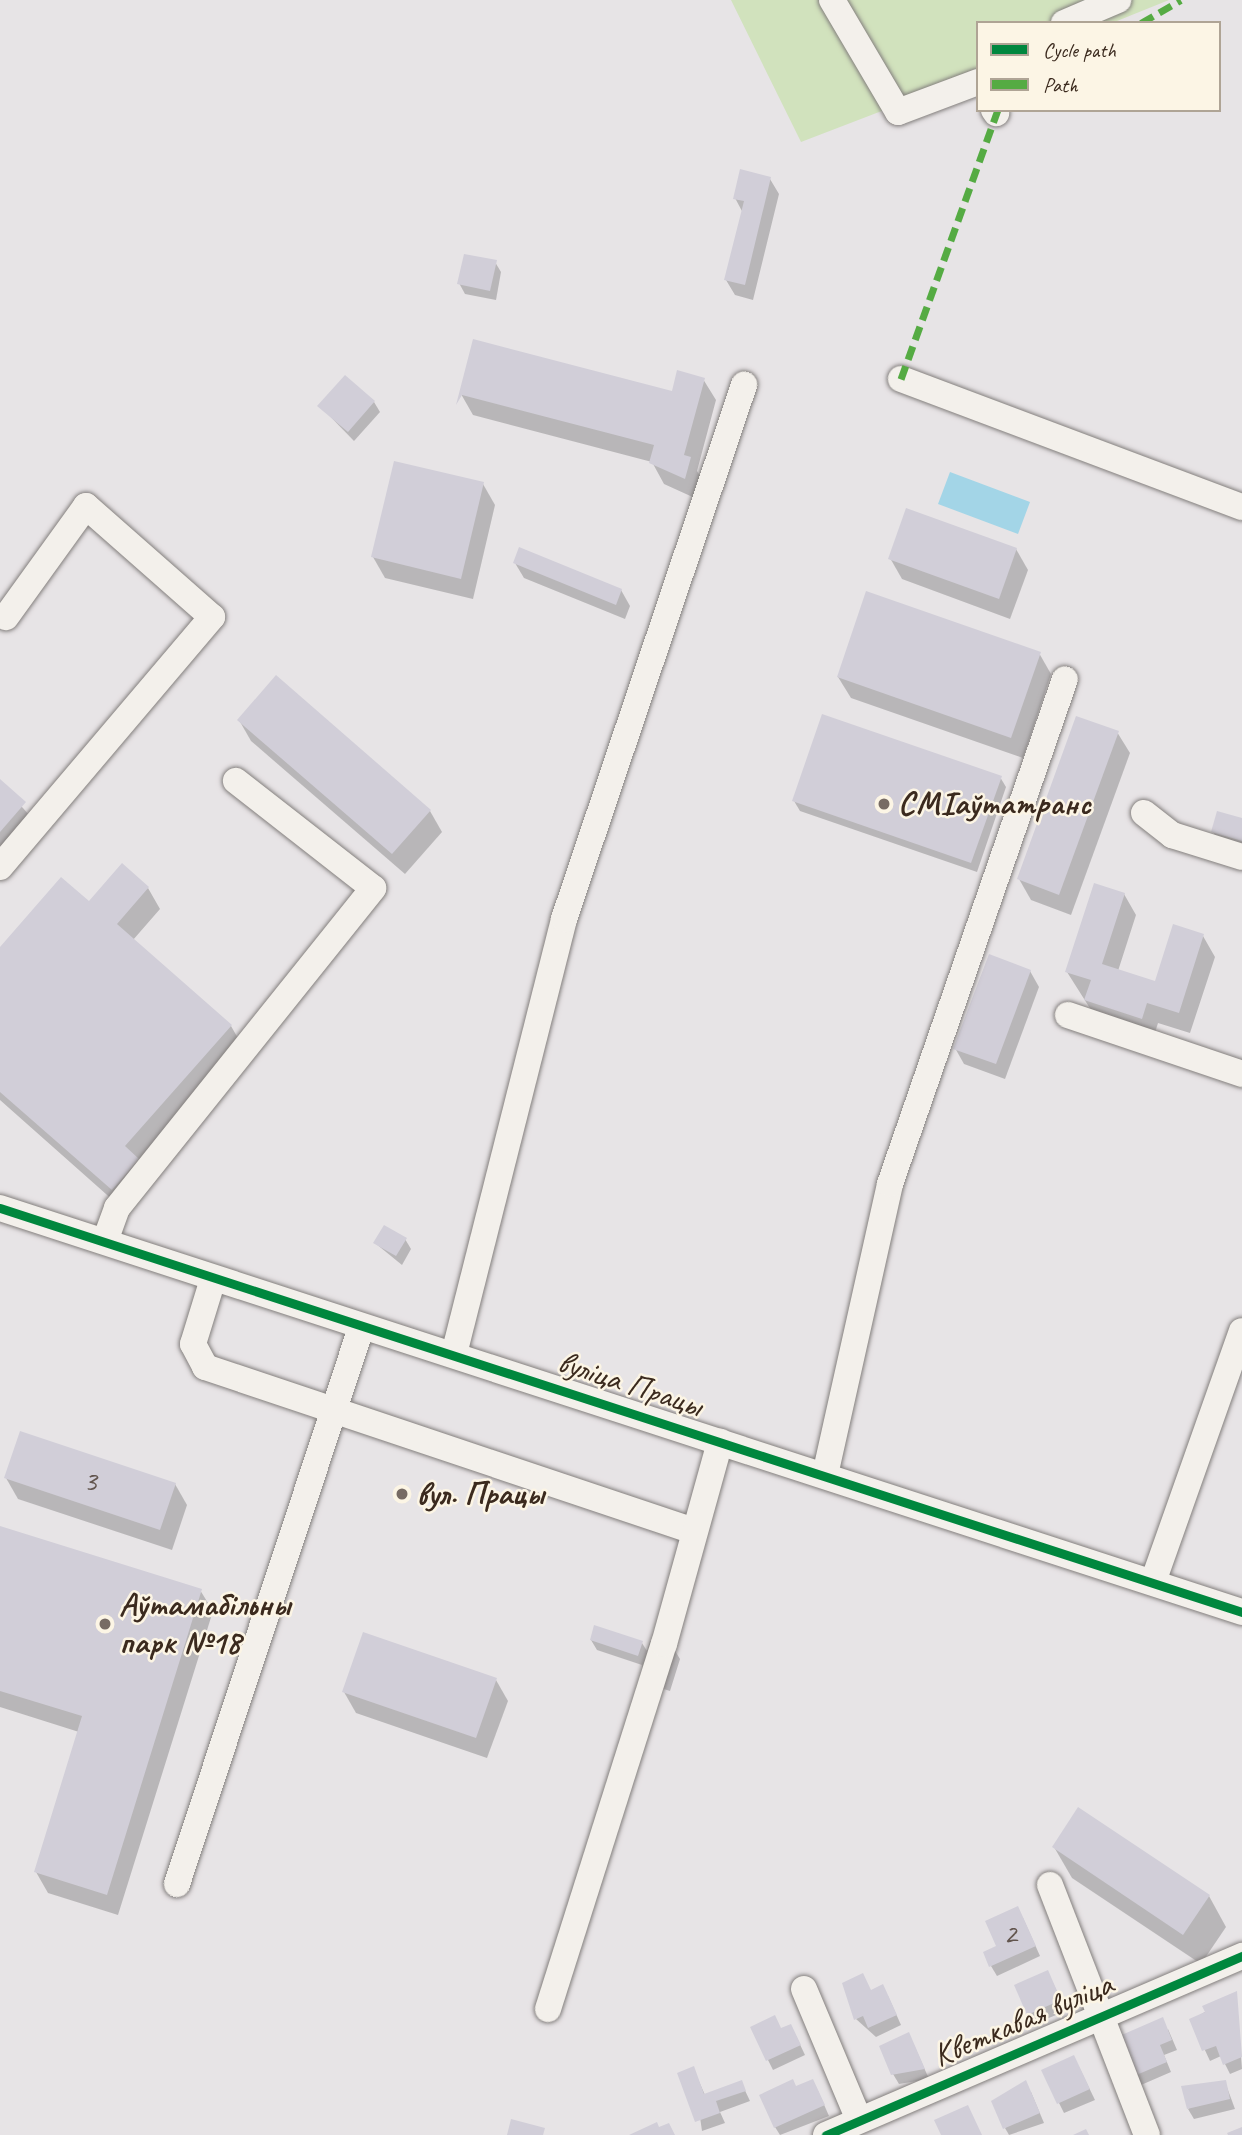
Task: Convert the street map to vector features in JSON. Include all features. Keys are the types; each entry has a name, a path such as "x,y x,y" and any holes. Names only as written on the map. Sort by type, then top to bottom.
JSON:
{"street":[{"path":"832,0 898,112 976,83"},
{"path":"1069,21 1118,0"},
{"path":"901,379 1242,508"},
{"path":"454,1354 564,919 744,385"},
{"path":"0,867 212,617 86,506 6,617"},
{"path":"825,1475 890,1184 1065,679"},
{"path":"105,1241 117,1208 373,888 236,781"},
{"path":"1144,813 1172,835 1242,857"},
{"path":"1069,1015 1242,1074"},
{"name":"вуліца Працы","path":"0,1208 361,1328 454,1354 1242,1612"},
{"path":"213,1279 193,1344 205,1367 694,1531"},
{"path":"177,1884 361,1328"},
{"path":"1153,1582 1242,1331"},
{"path":"548,2009 720,1442"},
{"path":"1050,1885 1103,2015 1147,2135"},
{"name":"Кветкавая вуліца","path":"826,2135 1242,1956"},
{"path":"804,1989 859,2120"}],"green space":[{"path":"731,0 1169,0 1117,21 976,21 976,75 801,142"}],"water":[{"path":"950,472 1030,502 1018,534 938,504"}],"building":[{"path":"740,169 771,177 745,285 724,280 744,201 733,199"},
{"path":"464,254 497,260 490,291 457,284"},
{"path":"473,339 672,391 677,370 705,378 684,455 691,457 685,479 649,463 654,445 462,395 456,405"},
{"path":"345,375 375,401 348,432 317,406"},
{"path":"394,461 484,482 461,579 371,557"},
{"path":"906,508 1017,548 999,599 888,559"},
{"path":"519,547 622,589 616,605 513,563"},
{"path":"866,591 1041,652 1011,738 837,677"},
{"path":"276,675 431,810 392,854 237,720"},
{"path":"822,714 1002,776 971,863 792,801"},
{"path":"1076,716 1119,731 1059,895 1017,879"},
{"path":"0,779 26,802 0,832"},
{"path":"1217,811 1242,818 1242,841 1211,832"},
{"path":"122,863 149,887 117,924 232,1025 125,1146 139,1159 112,1190 0,1092 0,947 61,877 89,901"},
{"path":"1094,883 1125,893 1102,964 1155,981 1173,924 1204,934 1179,1013 1147,1003 1142,1019 1084,1000 1091,980 1065,972"},
{"path":"989,954 1031,970 996,1064 953,1049"},
{"path":"384,1225 407,1238 396,1256 373,1243"},
{"path":"20,1431 176,1483 160,1530 4,1478"},
{"path":"0,1526 202,1589 107,1895 34,1872 82,1716 0,1691"},
{"path":"594,1625 643,1641 638,1656 590,1640"},
{"path":"363,1632 497,1678 476,1738 342,1692"},
{"path":"1078,1807 1210,1895 1183,1935 1052,1847"},
{"path":"1018,1906 1036,1946 989,1967 983,1952 996,1946 985,1921"},
{"path":"1048,1970 1061,2000 1027,2015 1014,1985"},
{"path":"863,1973 871,1990 883,1984 897,2015 868,2028 863,2016 854,2020 842,1983"},
{"path":"1237,1991 1242,2057 1223,2065 1216,2046 1202,2051 1189,2019 1205,2012 1202,2006"},
{"path":"775,2015 781,2028 791,2024 801,2045 766,2061 750,2027"},
{"path":"1163,2017 1172,2040 1160,2045 1167,2062 1134,2076 1117,2037"},
{"path":"909,2032 925,2069 891,2075 879,2046"},
{"path":"1074,2055 1090,2089 1057,2104 1041,2070"},
{"path":"694,2066 704,2094 742,2080 746,2091 716,2101 720,2113 695,2122 677,2073"},
{"path":"793,2079 796,2086 813,2079 825,2105 774,2128 759,2095"},
{"path":"1026,2080 1040,2113 1003,2129 991,2101"},
{"path":"1226,2080 1230,2099 1187,2109 1181,2086"},
{"path":"968,2105 982,2135 941,2135 934,2120"},
{"path":"511,2119 545,2128 543,2135 507,2135"},
{"path":"657,2122 659,2127 669,2123 675,2135 629,2135"},
{"path":"1242,2127 1242,2135 1227,2133"},
{"path":"1086,2129 1089,2135 1073,2135"}],"marked path":[{"path":"1144,21 1181,0"},
{"path":"901,379 997,112"}],"cycle path":[{"path":"0,1208 1242,1612"},
{"path":"826,2135 1242,1956"}],"place":[{"name":"СМІаўтатранс","path":"884,804"},
{"name":"вул. Працы","path":"402,1494"},
{"name":"Аўтамабільны парк №18","path":"105,1624"}]}
